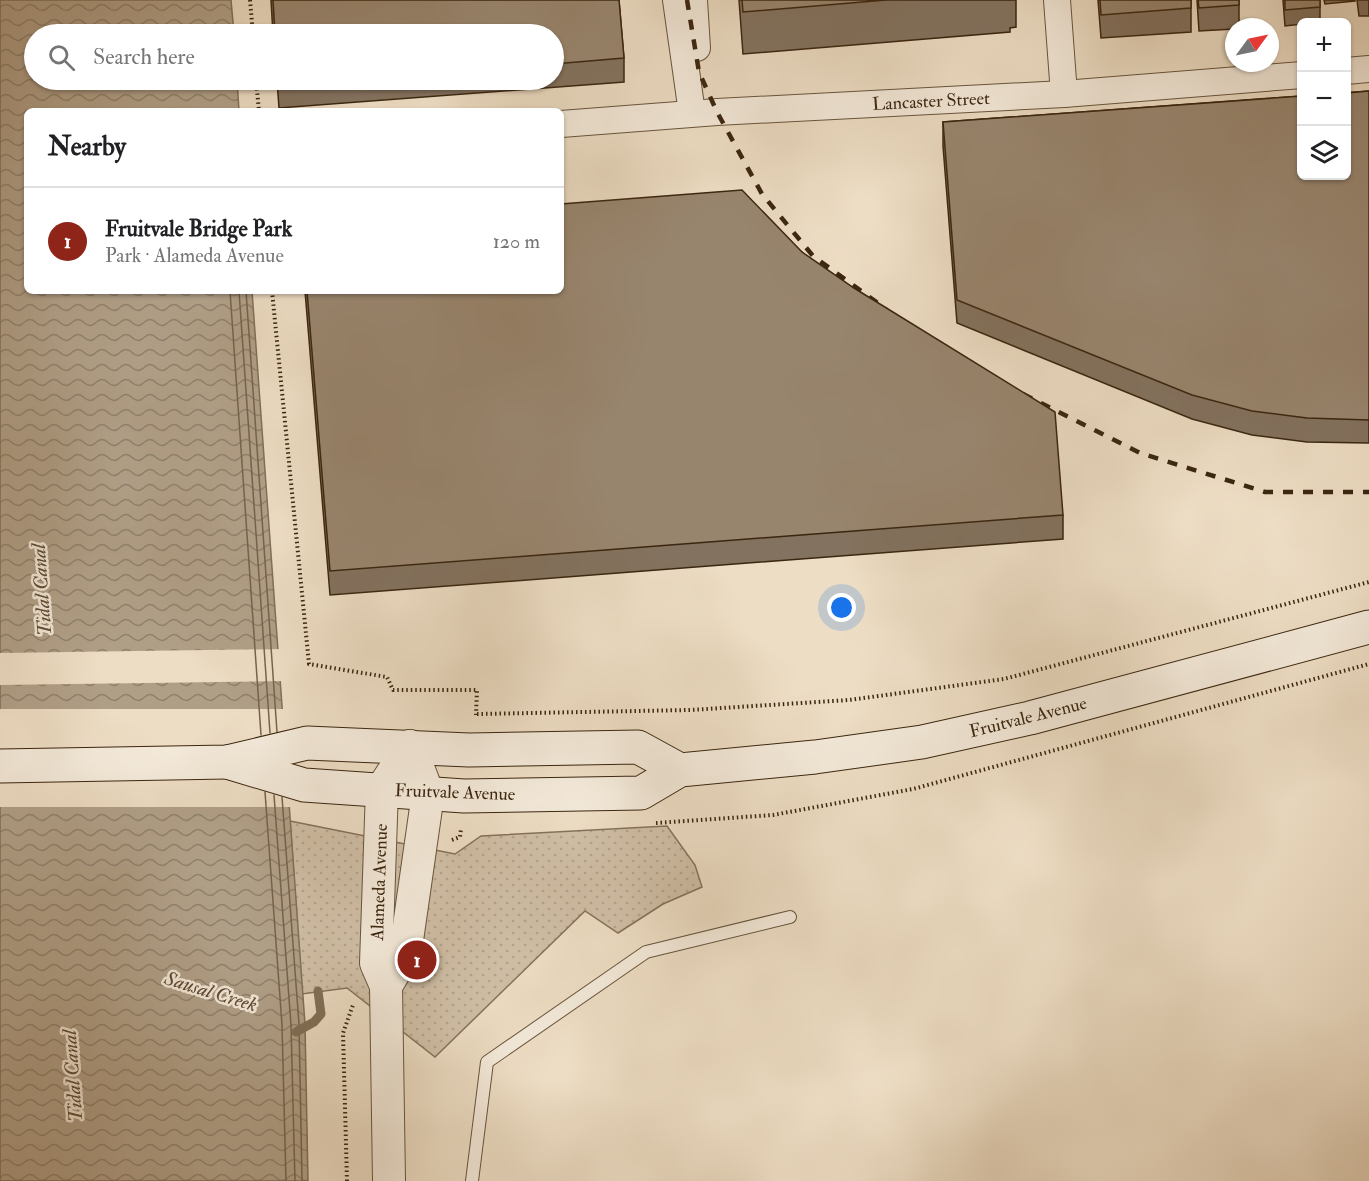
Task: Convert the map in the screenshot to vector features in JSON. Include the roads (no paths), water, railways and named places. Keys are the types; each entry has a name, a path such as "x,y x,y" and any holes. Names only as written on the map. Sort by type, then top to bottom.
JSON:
{"main road":[{"name":"Fruitvale Avenue","path":"227,762 304,784 428,794 641,794 680,770 868,751 933,740 1030,718 1369,627"},
{"name":"Fruitvale Avenue","path":"0,766 227,762 307,743 469,750 638,747 680,770"}],"street":[{"path":"676,0 692,113"},
{"path":"692,113 699,72 694,0"},
{"path":"1057,0 1064,94"},
{"path":"1351,71 1369,69"},
{"name":"Lancaster Street","path":"564,124 692,113 1064,94 1297,75"},
{"path":"382,789 410,746"},
{"name":"Alameda Avenue","path":"386,986 405,954 428,794 410,746"},
{"name":"Alameda Avenue","path":"382,789 376,963 386,986 389,1181"}],"lane":[{"path":"472,1181 487,1062 646,952 789,917"}],"water":[{"name":"Tidal Canal","path":"0,0 231,0 233,24 24,24 24,90 238,90 239,108 24,108 24,294 252,294 305,1024 308,1181 0,1181"}],"waterway":[{"name":"Sausal Creek","path":"296,1032 314,1022 321,1014 318,991"}],"railway":[{"path":"687,0 699,72 717,112 762,194 813,256 886,309"},
{"path":"1023,394 1140,453 1265,492 1369,492"}],"place":[{"name":"Fruitvale Bridge Park","path":"417,960"}]}
